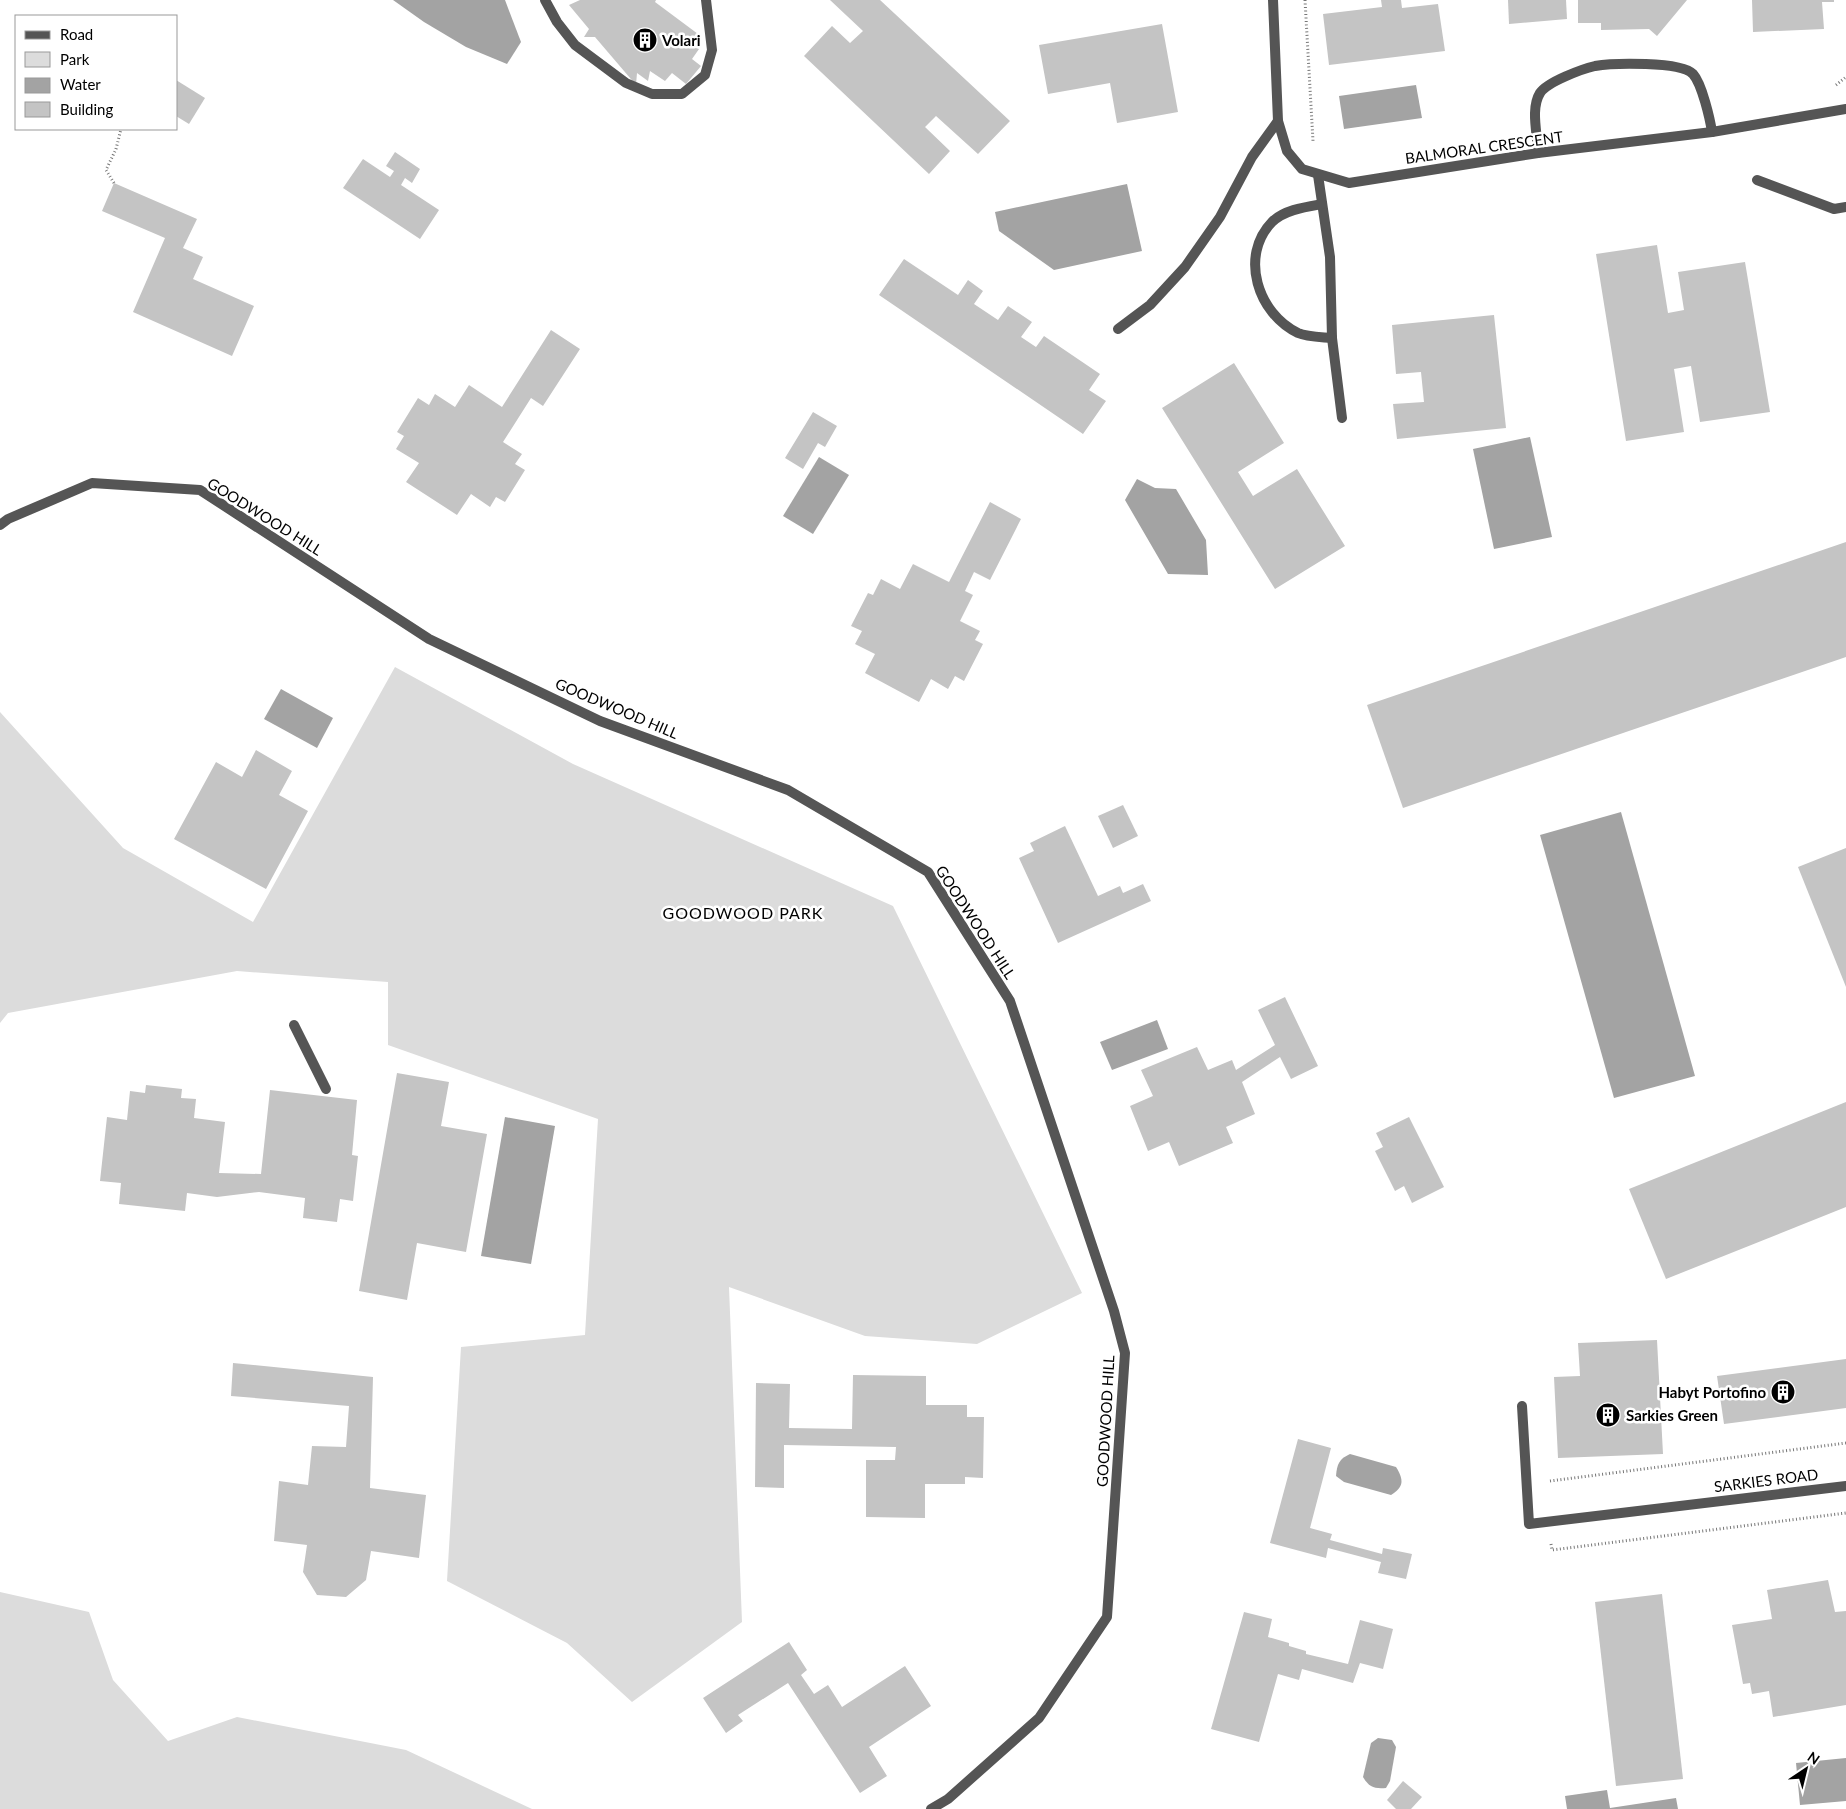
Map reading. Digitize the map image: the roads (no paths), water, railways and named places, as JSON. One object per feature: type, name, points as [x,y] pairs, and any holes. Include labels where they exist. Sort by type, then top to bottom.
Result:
[{"type":"street","points":[[545,0],[557,22],[575,45],[626,83],[652,94],[682,94],[705,75],[712,50],[708,31],[706,0]]},
{"type":"street","name":"BALMORAL CRESCENT","points":[[1273,0],[1278,121],[1287,151],[1302,169],[1349,183],[1538,153],[1712,132],[1845,111]]},
{"type":"street","points":[[1538,153],[1535,103],[1541,91],[1561,78],[1595,66],[1625,64],[1680,67],[1693,74],[1706,103],[1712,132]]},
{"type":"street","points":[[1118,329],[1150,305],[1185,267],[1220,217],[1252,157],[1278,121]]},
{"type":"street","points":[[1318,175],[1330,258],[1332,338],[1342,418]]},
{"type":"street","points":[[1757,180],[1834,209],[1846,207]]},
{"type":"street","points":[[1322,204],[1295,209],[1272,221],[1257,244],[1254,268],[1261,295],[1279,320],[1299,334],[1332,338]]},
{"type":"street","name":"GOODWOOD HILL","points":[[0,525],[8,519],[92,483],[200,490],[429,639],[600,721],[788,790],[928,872],[1010,1001],[1114,1311],[1125,1353],[1107,1617],[1039,1718],[948,1799],[931,1809]]},
{"type":"street","points":[[294,1025],[326,1089]]},
{"type":"street","name":"SARKIES ROAD","points":[[1522,1406],[1529,1524],[1846,1486]]},
{"type":"water","points":[[393,0],[505,0],[521,42],[507,64],[466,47],[424,22]]},
{"type":"water","points":[[1416,85],[1422,118],[1344,129],[1339,96]]},
{"type":"water","points":[[1127,184],[1142,251],[1054,270],[999,231],[995,212]]},
{"type":"water","points":[[1530,437],[1552,537],[1494,549],[1473,449]]},
{"type":"water","points":[[819,457],[849,475],[813,534],[783,516]]},
{"type":"water","points":[[1137,479],[1155,488],[1176,489],[1206,540],[1208,575],[1168,574],[1125,500]]},
{"type":"water","points":[[281,689],[333,718],[317,748],[264,719]]},
{"type":"water","points":[[1621,812],[1695,1076],[1614,1098],[1540,835]]},
{"type":"water","points":[[1157,1020],[1168,1049],[1112,1070],[1100,1042]]},
{"type":"water","points":[[505,1117],[555,1126],[531,1264],[481,1256]]},
{"type":"water","points":[[1350,1454],[1396,1467],[1401,1479],[1398,1489],[1391,1495],[1344,1482],[1336,1476],[1337,1468],[1339,1462]]},
{"type":"water","points":[[1378,1738],[1392,1740],[1396,1747],[1390,1781],[1386,1788],[1372,1787],[1363,1777],[1371,1743]]},
{"type":"water","points":[[1846,1758],[1846,1801],[1800,1805],[1796,1763]]},
{"type":"water","points":[[1607,1790],[1610,1808],[1676,1798],[1678,1809],[1567,1809],[1565,1796]]},
{"type":"place","name":"Volari","points":[[645,40]]},
{"type":"place","name":"Habyt Portofino","points":[[1783,1392]]},
{"type":"place","name":"Sarkies Green","points":[[1608,1415]]},
{"type":"district","name":"GOODWOOD PARK","points":[[743,912]]}]
